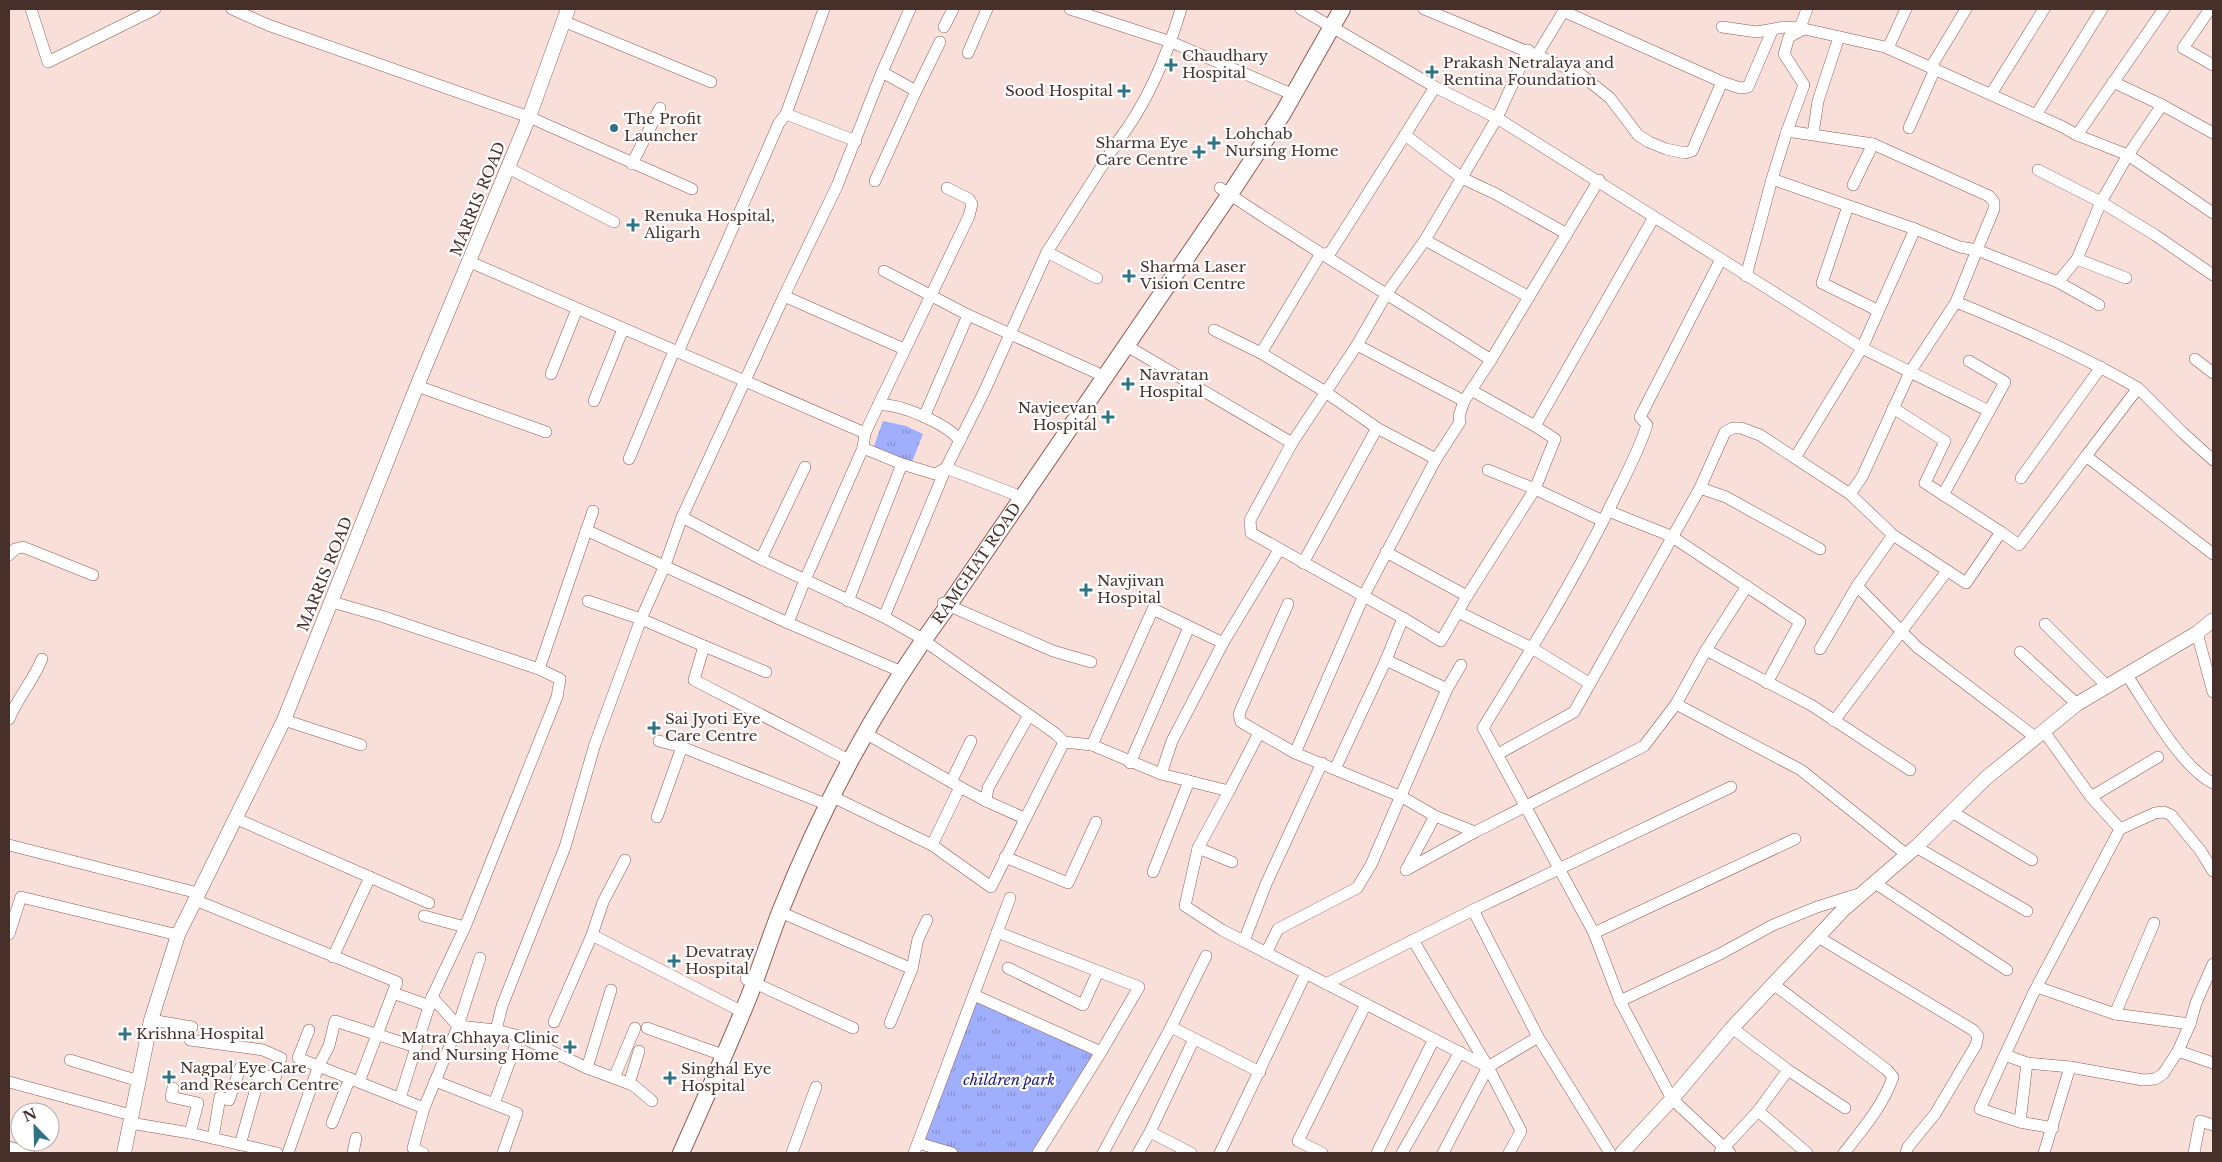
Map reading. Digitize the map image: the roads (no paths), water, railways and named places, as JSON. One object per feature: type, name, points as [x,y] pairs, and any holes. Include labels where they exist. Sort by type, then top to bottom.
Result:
[{"type":"main road","name":"RAMGHAT ROAD","points":[[673,1153],[696,1108],[844,758],[876,699],[1127,346],[1289,93],[1330,19],[1342,9]]},
{"type":"main road","name":"RAMGHAT ROAD","points":[[945,604],[1014,494],[1225,191]]},
{"type":"main road","name":"RAMGHAT ROAD","points":[[681,1153],[696,1108],[735,1008],[750,981],[774,909],[827,801],[919,638]]},
{"type":"street","points":[[31,9],[48,62],[155,9]]},
{"type":"street","points":[[232,9],[268,25],[529,117],[692,189]]},
{"type":"street","points":[[629,459],[775,132],[786,114],[824,9]]},
{"type":"street","points":[[496,1030],[502,1006],[565,847],[595,744],[641,619],[665,565],[682,517],[856,141],[882,72],[910,9]]},
{"type":"street","points":[[944,27],[953,9]]},
{"type":"street","points":[[968,53],[987,9]]},
{"type":"street","points":[[884,617],[946,468],[984,392],[1047,252],[1118,141],[1131,124],[1154,85],[1171,42],[1181,9]]},
{"type":"street","points":[[1301,9],[1330,19],[1435,87],[1497,118],[1599,180],[1746,276],[1862,348],[1989,411]]},
{"type":"street","points":[[1424,9],[1579,73],[1610,98],[1638,135],[1648,142],[1666,149],[1685,153],[1692,151],[1722,82]]},
{"type":"street","points":[[1746,276],[1772,179],[1804,84],[1784,54],[1789,36],[1802,28],[1807,9]]},
{"type":"street","points":[[1888,48],[1906,9]]},
{"type":"street","points":[[1910,128],[1933,68],[1966,9]]},
{"type":"street","points":[[1991,94],[2044,9]]},
{"type":"street","points":[[2036,115],[2102,9]]},
{"type":"street","points":[[2077,135],[2164,9]]},
{"type":"street","points":[[2210,9],[2183,48],[2213,65]]},
{"type":"street","points":[[1076,10],[1171,42],[1289,93]]},
{"type":"street","points":[[1470,390],[1555,439],[1535,489],[1467,596],[1442,641],[1364,595],[1251,533],[1250,520],[1292,443],[1324,391],[1357,344],[1387,293],[1425,240],[1533,53],[1564,10],[1722,82],[1740,88],[1748,87],[1772,31]]},
{"type":"street","points":[[566,15],[711,82]]},
{"type":"street","name":"MARRIS ROAD","points":[[124,1153],[151,1020],[178,936],[284,720],[417,386],[529,117],[566,15]]},
{"type":"street","points":[[1722,27],[1757,32],[1772,31],[1784,27],[1802,28],[1888,48],[2077,135],[2128,155],[2213,214]]},
{"type":"street","points":[[1813,134],[1818,101],[1839,37]]},
{"type":"street","points":[[875,181],[940,42]]},
{"type":"street","points":[[882,72],[916,91]]},
{"type":"street","points":[[2113,82],[2162,105],[2213,133]]},
{"type":"street","points":[[1260,353],[1320,255],[1330,253],[1435,87]]},
{"type":"street","points":[[2058,282],[2078,258],[2101,202],[2128,155],[2162,105]]},
{"type":"street","points":[[632,164],[660,108]]},
{"type":"street","points":[[786,114],[856,141]]},
{"type":"street","points":[[1787,131],[1873,144],[1989,196],[1994,202],[1994,209],[1956,302],[1910,372],[1862,477],[1850,494]]},
{"type":"street","points":[[1406,135],[1462,178],[1496,194],[1567,234]]},
{"type":"street","points":[[1853,185],[1873,144]]},
{"type":"street","points":[[508,168],[614,222]]},
{"type":"street","points":[[2038,170],[2101,202],[2213,274]]},
{"type":"street","points":[[1772,179],[1915,229],[1960,247],[1977,250],[2058,282],[2099,305]]},
{"type":"street","points":[[1295,753],[1364,595],[1436,459],[1460,422],[1459,416],[1464,401],[1491,360],[1599,180]]},
{"type":"street","points":[[788,623],[863,448],[865,433],[969,216],[972,204],[969,199],[947,188]]},
{"type":"street","points":[[1225,191],[1320,255],[1387,293],[1491,360]]},
{"type":"street","points":[[1848,206],[1822,283],[1877,310]]},
{"type":"street","points":[[1535,426],[1654,217]]},
{"type":"street","points":[[1795,458],[1862,348],[1877,310],[1915,229]]},
{"type":"street","points":[[1425,240],[1529,297]]},
{"type":"street","points":[[1047,252],[1097,278]]},
{"type":"street","points":[[2078,258],[2126,278]]},
{"type":"street","points":[[1721,259],[1640,417],[1647,425],[1641,444],[1606,516],[1532,648],[1483,728],[1594,933],[1620,1001],[1672,1099],[1725,1151],[1788,1070]]},
{"type":"street","points":[[470,262],[865,433]]},
{"type":"street","points":[[884,271],[968,314],[1097,373]]},
{"type":"street","points":[[784,296],[904,350]]},
{"type":"street","points":[[1956,302],[2026,330],[2138,388],[2183,434],[2213,460]]},
{"type":"street","points":[[551,374],[577,309]]},
{"type":"street","points":[[924,417],[968,314]]},
{"type":"street","points":[[594,401],[623,329]]},
{"type":"street","points":[[1214,330],[1260,353],[1324,391],[1377,428],[1436,459]]},
{"type":"street","points":[[1357,344],[1464,401]]},
{"type":"street","points":[[1127,346],[1292,443]]},
{"type":"street","points":[[2195,359],[2213,373]]},
{"type":"street","points":[[1943,495],[2005,382],[1969,361]]},
{"type":"street","points":[[2021,478],[2100,367]]},
{"type":"street","points":[[417,386],[546,432]]},
{"type":"street","points":[[1893,408],[1945,441],[1925,483],[2019,545],[2138,388]]},
{"type":"street","points":[[878,405],[888,404],[924,417],[955,434],[960,441]]},
{"type":"street","points":[[1303,563],[1377,428]]},
{"type":"street","points":[[1498,754],[1574,712],[1671,536],[1700,488],[1725,432],[1733,428],[1741,428],[1760,435],[1850,494],[1893,535],[1966,583],[2001,532]]},
{"type":"street","points":[[863,448],[902,464],[935,474],[946,468],[1014,494]]},
{"type":"street","points":[[2086,456],[2213,554]]},
{"type":"street","points":[[848,601],[902,464]]},
{"type":"street","points":[[761,559],[805,467]]},
{"type":"street","points":[[1488,470],[1606,516],[1671,536],[1800,622],[1766,683]]},
{"type":"street","points":[[1700,488],[1726,497],[1820,549]]},
{"type":"street","points":[[538,669],[594,511]]},
{"type":"street","points":[[682,517],[761,559],[884,617],[919,638],[1056,734],[1064,742],[1092,746],[1160,774],[1229,791]]},
{"type":"street","points":[[586,530],[788,623],[896,669]]},
{"type":"street","points":[[1820,649],[1857,586],[1893,535]]},
{"type":"street","points":[[9,555],[15,548],[23,547],[93,575]]},
{"type":"street","points":[[1160,774],[1172,741],[1223,642],[1279,550]]},
{"type":"street","points":[[1386,552],[1467,596]]},
{"type":"street","points":[[1834,721],[1900,630],[1947,571]]},
{"type":"street","points":[[1435,816],[1406,870],[1525,806],[1644,746],[1676,704],[1706,650],[1747,586]]},
{"type":"street","points":[[1857,586],[1917,647],[2039,733],[2090,797],[2120,829]]},
{"type":"street","points":[[588,601],[641,619],[766,672]]},
{"type":"street","points":[[332,602],[381,616],[538,669],[560,679],[557,697],[465,927],[431,1002],[400,1098]]},
{"type":"street","points":[[945,604],[1053,651],[1091,662]]},
{"type":"street","points":[[1288,604],[1239,715],[1241,722],[1295,753],[1402,796],[1435,816],[1476,832]]},
{"type":"street","points":[[1092,746],[1153,609],[1223,642]]},
{"type":"street","points":[[1458,612],[1532,648],[1589,683]]},
{"type":"street","points":[[1336,768],[1386,660],[1402,618]]},
{"type":"street","points":[[1622,1153],[1672,1099],[1772,983],[1843,910],[1912,851],[1986,778],[2077,704],[2106,685],[2197,633],[2213,620]]},
{"type":"street","points":[[2045,624],[2106,685]]},
{"type":"street","points":[[1130,763],[1189,626]]},
{"type":"street","points":[[2197,633],[2213,692]]},
{"type":"street","points":[[704,646],[694,680],[844,758]]},
{"type":"street","points":[[1706,650],[1811,705],[1872,743],[1910,770]]},
{"type":"street","points":[[2020,652],[2077,704]]},
{"type":"street","points":[[9,719],[22,692],[33,680],[42,659]]},
{"type":"street","points":[[1386,660],[1447,689]]},
{"type":"street","points":[[1266,953],[1278,929],[1357,888],[1372,865],[1447,689],[1461,665]]},
{"type":"street","points":[[2126,674],[2184,760],[2206,780],[2213,783]]},
{"type":"street","points":[[1676,704],[1801,770],[1912,851],[2027,911]]},
{"type":"street","points":[[986,801],[988,788],[1029,715]]},
{"type":"street","points":[[284,720],[361,745]]},
{"type":"street","points":[[865,733],[956,785],[1024,818]]},
{"type":"street","points":[[1259,733],[1198,848],[1185,906],[1244,942],[1488,1067]]},
{"type":"street","points":[[659,740],[827,801],[932,845],[991,887],[1024,818],[1064,742]]},
{"type":"street","points":[[932,845],[971,741]]},
{"type":"street","points":[[657,816],[682,747]]},
{"type":"street","points":[[2090,797],[2158,757]]},
{"type":"street","points":[[1244,942],[1266,884],[1322,763]]},
{"type":"street","points":[[1153,872],[1189,781]]},
{"type":"street","points":[[1326,984],[1473,910],[1731,787]]},
{"type":"street","points":[[1952,812],[2032,860]]},
{"type":"street","points":[[2053,1128],[2020,1122],[1980,1109],[2037,987],[2120,829],[2154,812],[2164,812],[2171,815],[2200,850],[2213,871]]},
{"type":"street","points":[[237,819],[429,903]]},
{"type":"street","points":[[1005,857],[1068,883],[1096,822]]},
{"type":"street","points":[[1594,933],[1795,839]]},
{"type":"street","points":[[9,845],[196,897],[332,957],[397,982],[377,1035],[332,1123]]},
{"type":"street","points":[[1198,848],[1232,862]]},
{"type":"street","points":[[554,1022],[592,935],[603,902],[625,860]]},
{"type":"street","points":[[332,957],[370,876]]},
{"type":"street","points":[[1875,883],[2007,970]]},
{"type":"street","points":[[1620,1001],[1720,954],[1773,925],[1817,907],[1863,893]]},
{"type":"street","points":[[9,934],[21,897],[178,936]]},
{"type":"street","points":[[952,1153],[916,1148],[1010,898]]},
{"type":"street","points":[[1473,910],[1538,1037],[1610,1153]]},
{"type":"street","points":[[780,912],[912,968]]},
{"type":"street","points":[[424,916],[465,927]]},
{"type":"street","points":[[890,1023],[912,968],[918,939],[927,920]]},
{"type":"street","points":[[2115,1014],[2154,923]]},
{"type":"street","points":[[997,932],[1139,987],[1102,1052],[1038,1153]]},
{"type":"street","points":[[592,935],[735,1008]]},
{"type":"street","points":[[1818,937],[1973,1030],[1978,1036],[1976,1045],[1935,1114],[1908,1147],[1906,1153]]},
{"type":"street","points":[[1413,940],[1488,1067],[1520,1131],[1509,1153]]},
{"type":"street","points":[[1103,1153],[1171,1027],[1206,956]]},
{"type":"street","points":[[423,1153],[413,1148],[424,1108],[458,1026],[480,958]]},
{"type":"street","points":[[2005,1055],[2027,1063],[2070,1067],[2143,1080],[2156,1079],[2163,1074],[2178,1051],[2213,964]]},
{"type":"street","points":[[1008,968],[1083,1004],[1098,972]]},
{"type":"street","points":[[1220,1153],[1306,973]]},
{"type":"street","points":[[750,981],[853,1028]]},
{"type":"street","points":[[1772,983],[1887,1070],[1893,1077],[1889,1089],[1873,1115],[1844,1153]]},
{"type":"street","points":[[2037,987],[2115,1014],[2190,1024]]},
{"type":"street","points":[[587,1068],[611,990]]},
{"type":"street","points":[[393,993],[431,1002],[458,1026],[496,1030],[519,1036],[587,1068],[629,1084],[652,1101]]},
{"type":"street","points":[[974,995],[1102,1052]]},
{"type":"street","points":[[1322,1153],[1298,1141],[1366,1004]]},
{"type":"street","points":[[151,1020],[192,1027]]},
{"type":"street","points":[[288,1153],[319,1066],[330,1046],[335,1021],[416,1047]]},
{"type":"street","points":[[1171,1027],[1260,1072]]},
{"type":"street","points":[[614,1078],[641,1028],[717,1053]]},
{"type":"street","points":[[1732,1028],[1788,1070],[1845,1108]]},
{"type":"street","points":[[309,1030],[298,1058],[424,1108]]},
{"type":"street","points":[[494,1104],[519,1036]]},
{"type":"street","points":[[1443,1153],[1488,1067],[1538,1037]]},
{"type":"street","points":[[1138,1153],[1150,1132],[1194,1039]]},
{"type":"street","points":[[1377,1153],[1434,1039]]},
{"type":"street","points":[[190,1040],[263,1050],[281,1058],[274,1078],[260,1074],[232,1147]]},
{"type":"street","points":[[629,1084],[639,1051]]},
{"type":"street","points":[[2178,1051],[2213,1063]]},
{"type":"street","points":[[1402,1153],[1460,1052]]},
{"type":"street","points":[[70,1060],[139,1081]]},
{"type":"street","points":[[2020,1122],[2027,1063]]},
{"type":"street","points":[[2044,1153],[2070,1067]]},
{"type":"street","points":[[213,1138],[220,1097],[229,1100],[240,1068]]},
{"type":"street","points":[[435,1081],[517,1113],[503,1153]]},
{"type":"street","points":[[9,1082],[130,1119],[213,1138],[232,1147],[277,1153]]},
{"type":"street","points":[[792,1153],[816,1087]]},
{"type":"street","points":[[173,1088],[170,1097],[198,1103],[190,1133]]},
{"type":"street","points":[[1758,1111],[1807,1153]]},
{"type":"street","points":[[2194,1153],[2200,1121],[2213,1125]]},
{"type":"street","points":[[1150,1132],[1190,1153]]},
{"type":"street","points":[[353,1153],[356,1138]]},
{"type":"street","points":[[9,1147],[28,1153]]},
{"type":"place","name":"Chaudhary Hospital","points":[[1171,65]]},
{"type":"place","name":"Prakash Netralaya and Rentina Foundation","points":[[1432,72]]},
{"type":"place","name":"Sood Hospital","points":[[1124,91]]},
{"type":"place","name":"The Profit Launcher","points":[[614,128]]},
{"type":"place","name":"Lohchab Nursing Home","points":[[1214,143]]},
{"type":"place","name":"Sharma Eye Care Centre","points":[[1199,152]]},
{"type":"place","name":"Renuka Hospital, Aligarh","points":[[633,225]]},
{"type":"place","name":"Sharma Laser Vision Centre","points":[[1129,276]]},
{"type":"place","name":"Navratan Hospital","points":[[1128,384]]},
{"type":"place","name":"Navjeevan Hospital","points":[[1108,417]]},
{"type":"place","name":"Navjivan Hospital","points":[[1086,590]]},
{"type":"place","name":"Sai Jyoti Eye Care Centre","points":[[654,728]]},
{"type":"place","name":"Devatray Hospital","points":[[674,961]]},
{"type":"place","name":"Krishna Hospital","points":[[125,1034]]},
{"type":"place","name":"Matra Chhaya Clinic and Nursing Home","points":[[570,1047]]},
{"type":"place","name":"Nagpal Eye Care and Research Centre","points":[[169,1077]]},
{"type":"place","name":"Singhal Eye Hospital","points":[[670,1078]]},
{"type":"park label","name":"children park","points":[[1009,1080]]}]
